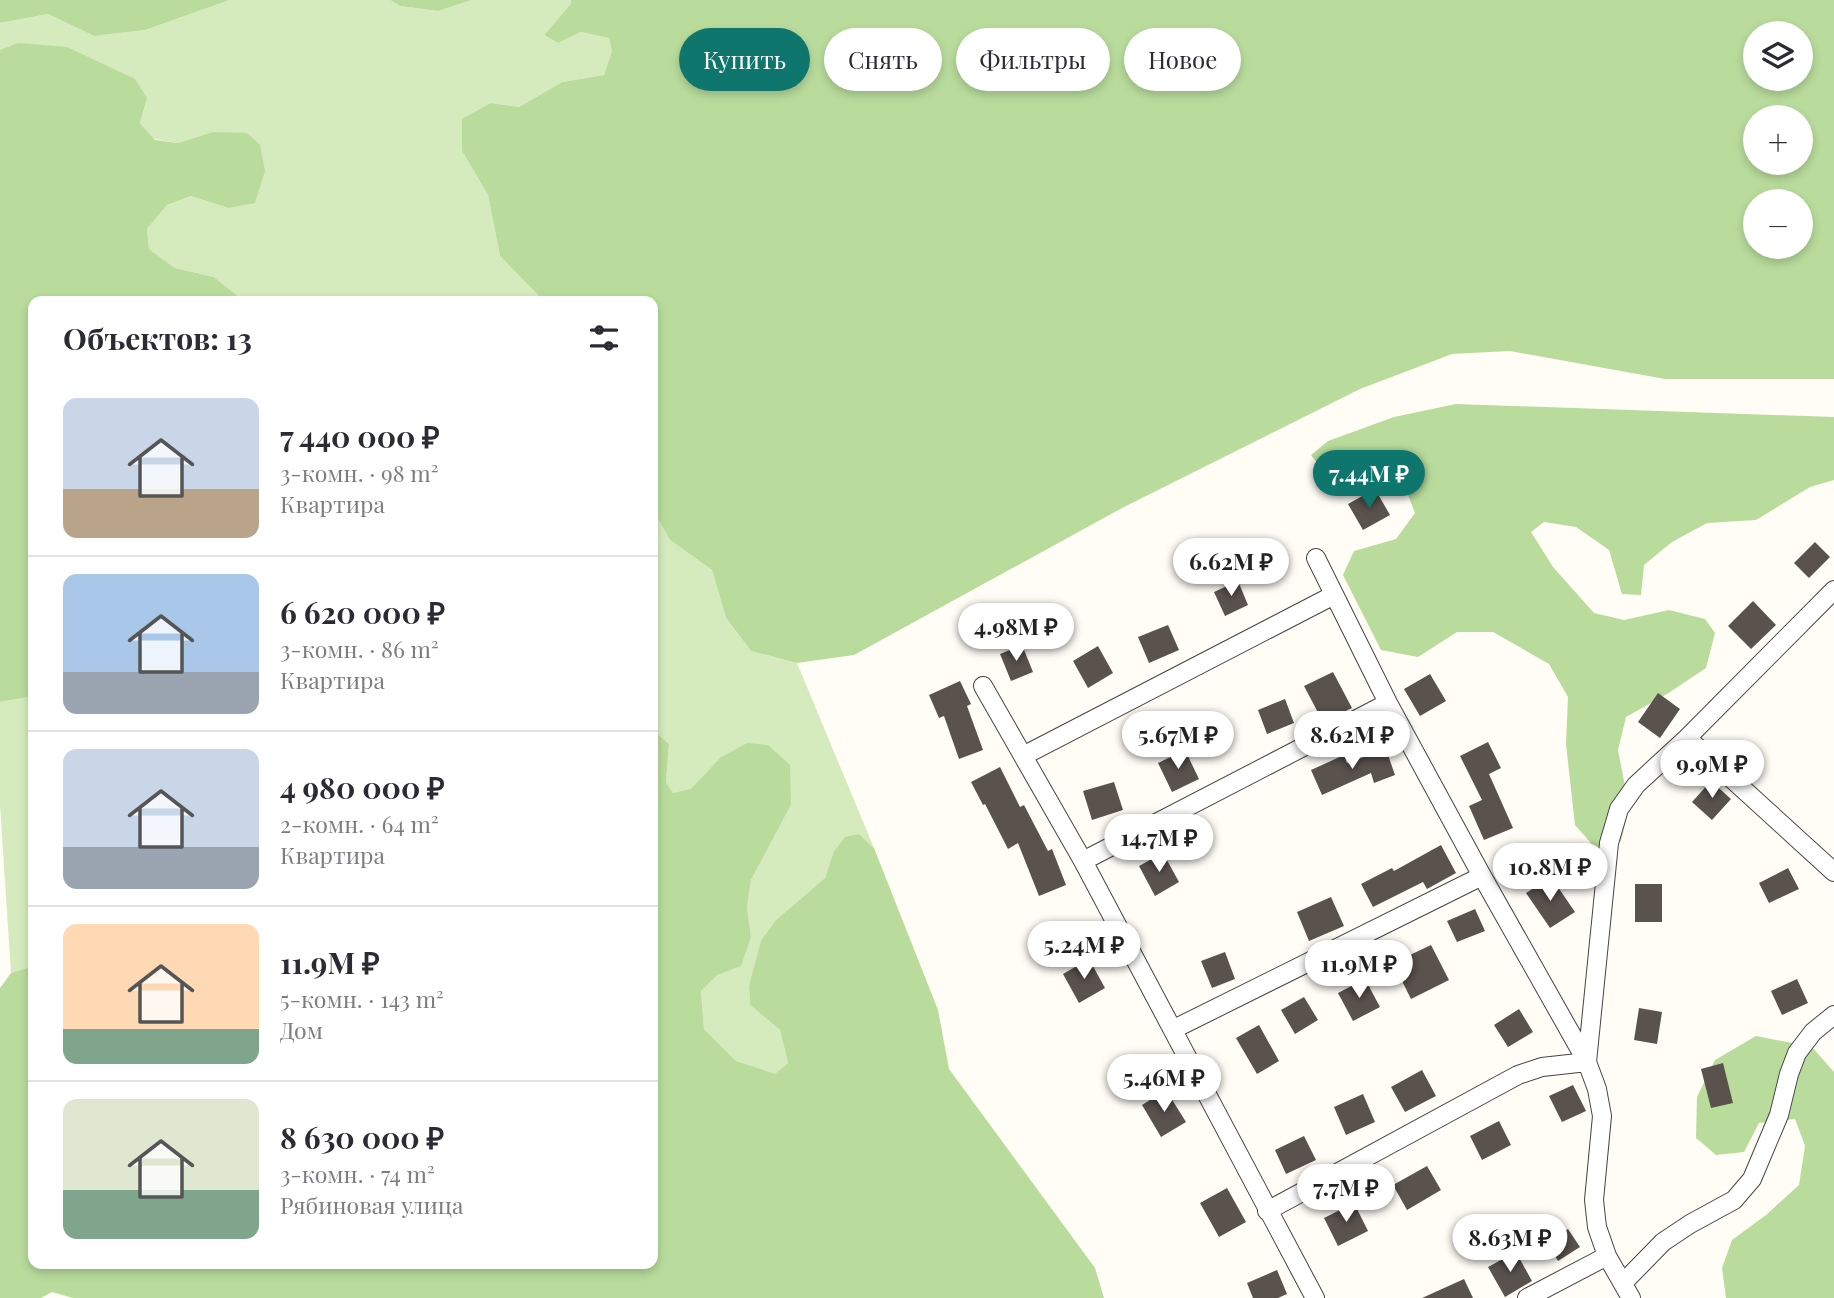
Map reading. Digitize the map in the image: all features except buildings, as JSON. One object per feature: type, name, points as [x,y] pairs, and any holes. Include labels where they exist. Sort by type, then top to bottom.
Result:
[{"type":"street","points":[[1316,558],[1388,703],[1587,1062],[1597,1089],[1602,1116],[1594,1199],[1597,1227],[1606,1256],[1627,1290],[1663,1242],[1734,1200],[1752,1179],[1779,1115],[1797,1053],[1813,1032],[1834,1015]]},
{"type":"street","points":[[1587,1062],[1609,843],[1619,809],[1636,785],[1687,738],[1834,590]]},
{"type":"street","points":[[1023,756],[1334,595]]},
{"type":"street","points":[[983,686],[1083,861],[1315,1298]]},
{"type":"street","points":[[1083,861],[1388,703]]},
{"type":"street","points":[[1687,738],[1834,872]]},
{"type":"street","points":[[1174,1029],[1482,876]]},
{"type":"street","points":[[1267,1211],[1518,1075],[1542,1067],[1587,1062]]},
{"type":"street","points":[[1527,1298],[1606,1256]]},
{"type":"green space","points":[[0,0],[230,0],[145,30],[94,36],[48,14],[0,23]]},
{"type":"green space","points":[[230,0],[390,0],[400,6],[438,11],[472,0],[571,0],[572,4],[544,35],[558,43],[581,32],[609,38],[612,51],[604,75],[562,82],[519,107],[491,103],[462,151],[488,195],[500,256],[539,296],[238,296],[214,277],[175,268],[149,249],[147,229],[167,205],[191,196],[228,208],[214,132],[178,143],[154,139],[140,123],[147,98],[0,50],[0,23],[48,14],[94,36],[145,30]]},
{"type":"green space","points":[[390,0],[472,0],[438,11],[400,6]]},
{"type":"green space","points":[[571,0],[1834,0],[1834,379],[1665,379],[1510,351],[1452,354],[1360,389],[1122,508],[854,655],[797,663],[751,651],[726,618],[712,570],[670,540],[658,519],[658,296],[539,296],[500,256],[488,195],[462,151],[462,119],[491,103],[519,107],[562,82],[604,75],[612,51],[609,38],[581,32],[558,43],[544,35],[571,4]]},
{"type":"green space","points":[[18,43],[67,47],[135,79],[147,98],[140,123],[155,140],[178,143],[213,132],[247,133],[260,145],[265,171],[255,203],[228,208],[191,196],[167,205],[147,229],[149,249],[175,268],[214,277],[238,296],[28,296],[28,697],[0,702],[0,50]]},
{"type":"green space","points":[[1456,404],[1834,417],[1834,480],[1810,487],[1756,520],[1707,523],[1672,542],[1644,565],[1641,595],[1622,594],[1609,550],[1576,527],[1544,522],[1531,532],[1553,567],[1594,613],[1624,620],[1669,610],[1705,619],[1715,633],[1706,668],[1626,717],[1618,750],[1629,807],[1621,841],[1598,851],[1575,825],[1566,744],[1568,697],[1549,664],[1493,632],[1457,632],[1418,657],[1381,650],[1343,575],[1354,551],[1396,539],[1415,513],[1403,482],[1376,460],[1332,468],[1324,467],[1311,455],[1328,441],[1394,417]]},
{"type":"green space","points":[[658,519],[670,540],[712,570],[726,618],[751,651],[797,663],[874,848],[859,834],[833,853],[825,878],[776,920],[749,986],[750,1005],[780,1030],[788,1063],[775,1075],[736,1061],[704,1029],[701,991],[751,937],[747,907],[751,880],[791,805],[720,758],[691,790],[673,793],[666,782],[669,744],[658,734]]},
{"type":"green space","points":[[28,697],[28,968],[11,973],[0,805],[0,702]]},
{"type":"green space","points":[[658,734],[669,744],[666,782],[673,793],[691,789],[720,758],[747,743],[768,745],[790,765],[791,805],[751,880],[747,907],[751,937],[741,966],[717,975],[701,991],[704,1029],[736,1061],[775,1074],[788,1063],[780,1030],[750,1005],[749,986],[761,941],[776,920],[825,878],[833,853],[845,837],[859,834],[874,848],[938,1010],[949,1069],[1095,1268],[1104,1298],[73,1298],[52,1292],[41,1298],[0,1298],[0,988],[11,973],[28,968],[28,1269],[658,1269]]},
{"type":"green space","points":[[1756,1036],[1812,1047],[1834,1072],[1834,1298],[1726,1298],[1722,1268],[1732,1240],[1766,1215],[1799,1185],[1805,1146],[1795,1119],[1759,1123],[1744,1152],[1716,1155],[1696,1138],[1697,1097],[1715,1060]]}]
